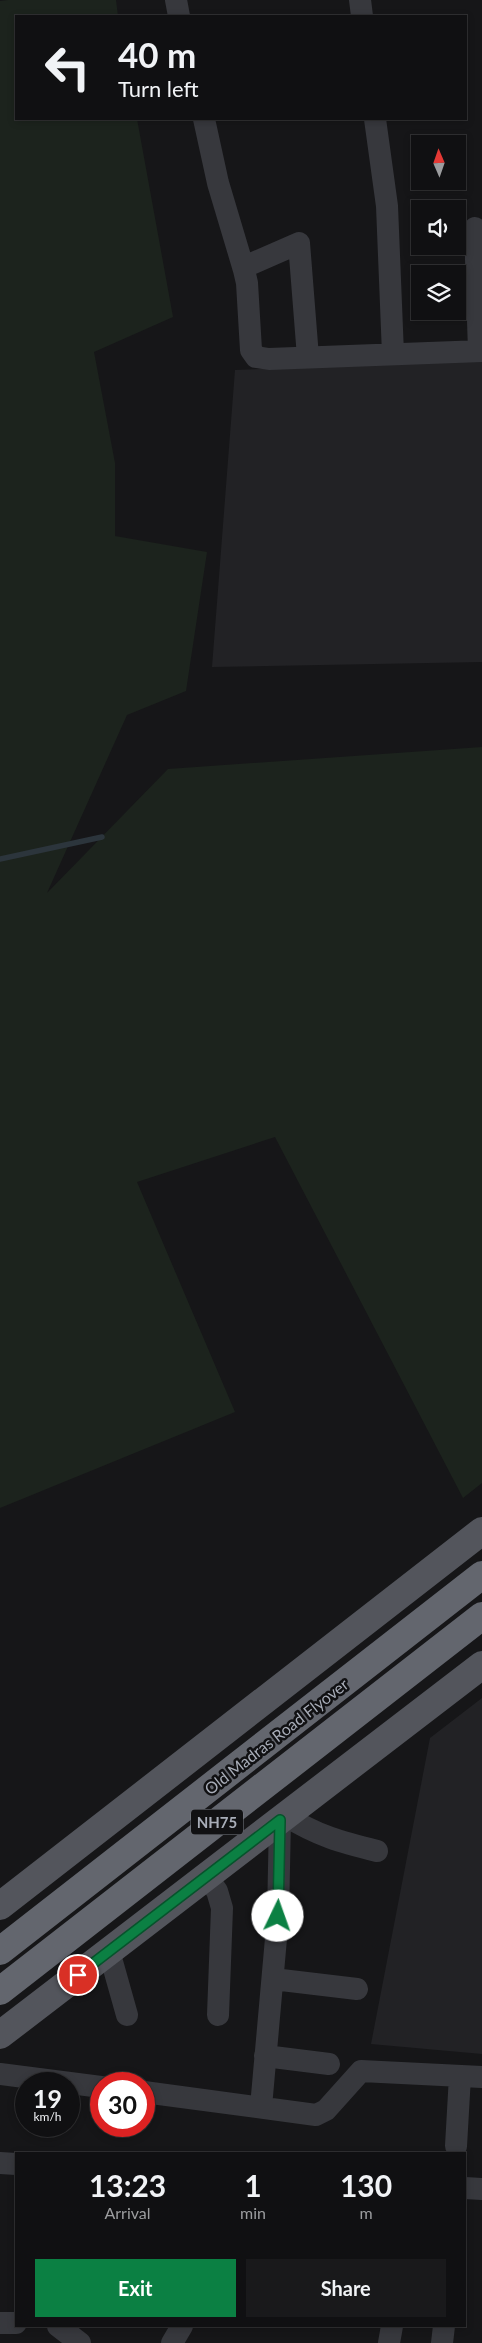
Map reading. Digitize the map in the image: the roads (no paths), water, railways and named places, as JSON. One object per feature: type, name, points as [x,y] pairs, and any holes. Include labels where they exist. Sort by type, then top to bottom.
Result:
[{"type":"highway","name":"Old Madras Road Flyover","points":[[0,1951],[482,1575]]},
{"type":"highway","name":"Old Madras Road Flyover","points":[[0,1991],[482,1616]]},
{"type":"main road","points":[[0,1906],[482,1531]]},
{"type":"main road","points":[[0,2035],[482,1665]]},
{"type":"street","points":[[176,0],[179,15]]},
{"type":"street","points":[[360,0],[362,15]]},
{"type":"street","points":[[204,120],[218,183],[244,267],[253,354],[259,359],[480,351],[475,228]]},
{"type":"street","points":[[375,120],[387,206],[393,354]]},
{"type":"street","points":[[244,267],[299,243],[308,357]]},
{"type":"street","points":[[261,2107],[273,1979],[283,1818],[328,1839],[377,1851]]},
{"type":"street","points":[[206,1876],[217,1890],[222,1908],[218,2016]]},
{"type":"street","points":[[109,1951],[127,2015]]},
{"type":"street","points":[[273,1979],[357,1989]]},
{"type":"street","points":[[265,2056],[329,2064]]},
{"type":"street","points":[[155,2093],[316,2115],[322,2113],[362,2071],[471,2077],[456,2146]]},
{"type":"street","points":[[0,2074],[90,2086]]},
{"type":"street","points":[[0,2163],[15,2164]]},
{"type":"street","points":[[466,2188],[482,2189]]},
{"type":"street","points":[[0,2323],[15,2323]]},
{"type":"street","points":[[59,2327],[80,2343]]},
{"type":"street","points":[[172,2343],[181,2327]]},
{"type":"street","points":[[389,2343],[392,2327]]},
{"type":"street","points":[[442,2343],[444,2327]]},
{"type":"waterway","points":[[0,859],[102,837]]}]
